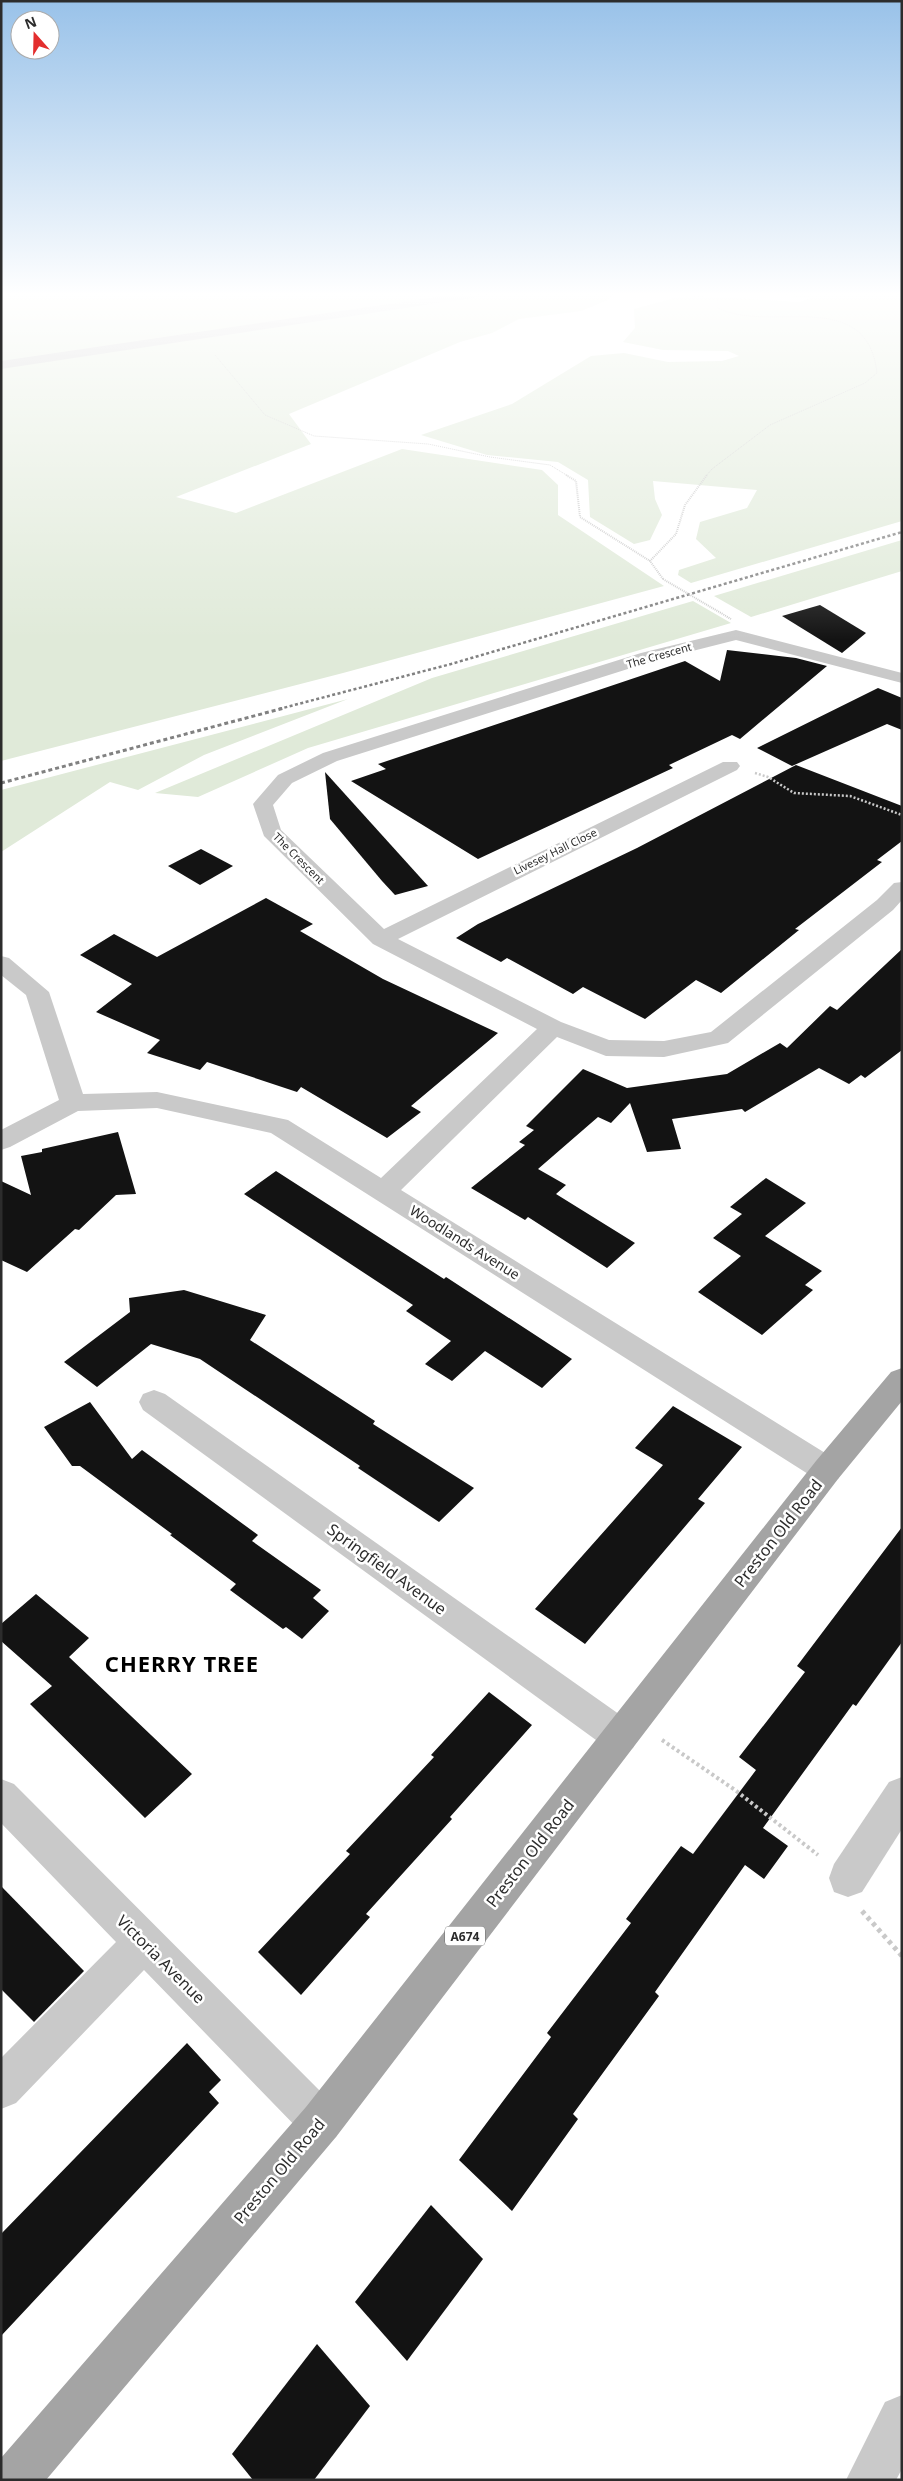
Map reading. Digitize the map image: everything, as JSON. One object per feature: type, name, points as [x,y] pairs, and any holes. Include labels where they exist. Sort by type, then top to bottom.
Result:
[{"type":"main road","name":"Preston Old Road","points":[[14,2480],[321,2122],[827,1470],[902,1380]]},
{"type":"street","name":"The Crescent","points":[[902,678],[736,635],[647,657],[330,757],[286,779],[263,804],[271,832],[381,939],[553,1026],[606,1048],[664,1049],[719,1038],[885,906],[902,888]]},
{"type":"street","name":"Livesey Hall Close","points":[[381,939],[730,766]]},
{"type":"street","points":[[1,963],[37,992],[73,1103]]},
{"type":"street","points":[[384,1191],[553,1026]]},
{"type":"street","name":"Woodlands Avenue","points":[[1,1141],[73,1103],[157,1100],[280,1126],[827,1470]]},
{"type":"street","name":"Springfield Avenue","points":[[154,1402],[620,1736]]},
{"type":"street","points":[[848,1878],[902,1795]]},
{"type":"street","name":"Victoria Avenue","points":[[1,1797],[321,2122]]},
{"type":"street","points":[[1,2088],[144,1942]]},
{"type":"street","points":[[870,2480],[902,2419]]},
{"type":"path","points":[[260,409],[265,415],[314,436],[428,444],[490,457],[550,465],[576,481],[580,517],[650,561],[662,578],[731,619]]},
{"type":"path","points":[[650,561],[676,534],[685,505],[712,469],[770,425],[807,409]]},
{"type":"path","points":[[730,766],[768,777],[794,793],[850,796],[902,815]]},
{"type":"path","points":[[685,1754],[735,1790],[848,1878],[848,1896],[902,1956]]},
{"type":"green space","points":[[1,409],[301,409],[289,414],[311,444],[176,497],[236,513],[402,449],[542,470],[558,485],[558,515],[664,586],[343,673],[1,761]]},
{"type":"green space","points":[[498,409],[902,409],[902,521],[691,583],[678,575],[679,570],[716,558],[696,539],[700,522],[747,508],[757,490],[653,481],[655,499],[662,515],[650,540],[634,544],[590,517],[588,480],[558,462],[487,455],[421,435]]},
{"type":"green space","points":[[902,540],[902,571],[751,617],[714,596]]},
{"type":"green space","points":[[693,601],[731,623],[308,748],[198,797],[155,793],[432,678]]},
{"type":"green space","points":[[348,699],[204,755],[138,790],[110,782],[1,852],[1,790]]},
{"type":"building","points":[[820,605],[866,633],[842,653],[782,616]]},
{"type":"building","points":[[727,650],[796,658],[827,666],[740,739],[732,735],[669,765],[673,768],[478,859],[351,781],[386,769],[378,764],[685,661],[720,681]]},
{"type":"building","points":[[878,688],[902,698],[902,730],[887,724],[792,766],[757,748]]},
{"type":"building","points":[[796,765],[902,806],[902,841],[877,860],[882,862],[795,929],[799,930],[721,993],[696,980],[645,1019],[583,987],[573,994],[507,958],[501,962],[456,938],[478,924],[637,848]]},
{"type":"building","points":[[325,772],[428,886],[395,895],[382,881],[330,819]]},
{"type":"building","points":[[201,849],[233,866],[200,885],[168,866]]},
{"type":"building","points":[[266,898],[313,924],[300,931],[383,979],[498,1033],[411,1106],[421,1112],[387,1138],[301,1087],[297,1092],[207,1062],[200,1070],[147,1053],[160,1040],[96,1012],[132,984],[80,955],[114,934],[157,957]]},
{"type":"building","points":[[902,949],[902,1050],[865,1078],[861,1075],[849,1084],[819,1068],[745,1112],[742,1109],[672,1119],[681,1149],[647,1152],[630,1103],[611,1123],[598,1117],[538,1169],[566,1185],[556,1194],[635,1243],[607,1268],[528,1217],[525,1220],[471,1188],[525,1145],[519,1142],[534,1130],[526,1126],[583,1069],[627,1088],[727,1074],[780,1043],[787,1048],[830,1006],[837,1010]]},
{"type":"building","points":[[118,1132],[136,1194],[116,1195],[79,1230],[75,1229],[27,1272],[1,1260],[1,1181],[31,1195],[21,1156],[42,1152],[42,1149]]},
{"type":"building","points":[[276,1171],[444,1279],[446,1277],[572,1359],[542,1388],[485,1351],[452,1381],[425,1364],[451,1341],[406,1311],[413,1305],[244,1194]]},
{"type":"building","points":[[766,1178],[806,1203],[765,1236],[822,1271],[805,1285],[813,1290],[762,1335],[698,1292],[741,1256],[713,1238],[742,1214],[730,1207]]},
{"type":"building","points":[[184,1290],[266,1315],[250,1340],[375,1421],[373,1424],[474,1488],[439,1522],[358,1468],[360,1466],[200,1359],[151,1344],[97,1387],[64,1362],[130,1312],[129,1298]]},
{"type":"building","points":[[90,1402],[132,1459],[142,1450],[258,1535],[252,1541],[321,1590],[313,1598],[329,1611],[302,1639],[286,1627],[283,1629],[230,1590],[236,1584],[170,1535],[172,1534],[80,1466],[72,1466],[44,1427]]},
{"type":"building","points":[[673,1406],[742,1447],[698,1499],[705,1503],[585,1644],[535,1609],[663,1465],[635,1448]]},
{"type":"building","points":[[902,1527],[902,1642],[856,1706],[853,1704],[763,1828],[788,1846],[764,1879],[745,1865],[655,1992],[659,1996],[573,2114],[578,2119],[512,2211],[459,2160],[551,2037],[547,2033],[631,1923],[626,1919],[681,1846],[693,1854],[756,1770],[739,1757],[805,1672],[797,1666]]},
{"type":"building","points":[[36,1594],[89,1638],[69,1657],[192,1774],[145,1818],[30,1704],[52,1686],[1,1641],[1,1624]]},
{"type":"building","points":[[489,1692],[532,1725],[450,1817],[452,1819],[366,1914],[370,1917],[301,1995],[258,1952],[350,1854],[346,1851],[434,1757],[431,1755]]},
{"type":"building","points":[[1,1886],[84,1971],[34,2022],[1,1989]]},
{"type":"building","points":[[187,2043],[221,2080],[209,2092],[219,2103],[1,2336],[1,2234]]},
{"type":"building","points":[[431,2205],[483,2259],[407,2361],[355,2302]]},
{"type":"building","points":[[317,2344],[370,2406],[314,2480],[253,2480],[232,2454]]},
{"type":"railway","points":[[279,709],[451,664],[902,532]]},
{"type":"railway","points":[[1,783],[284,708]]},
{"type":"district","name":"CHERRY TREE","points":[[182,1663]]}]
